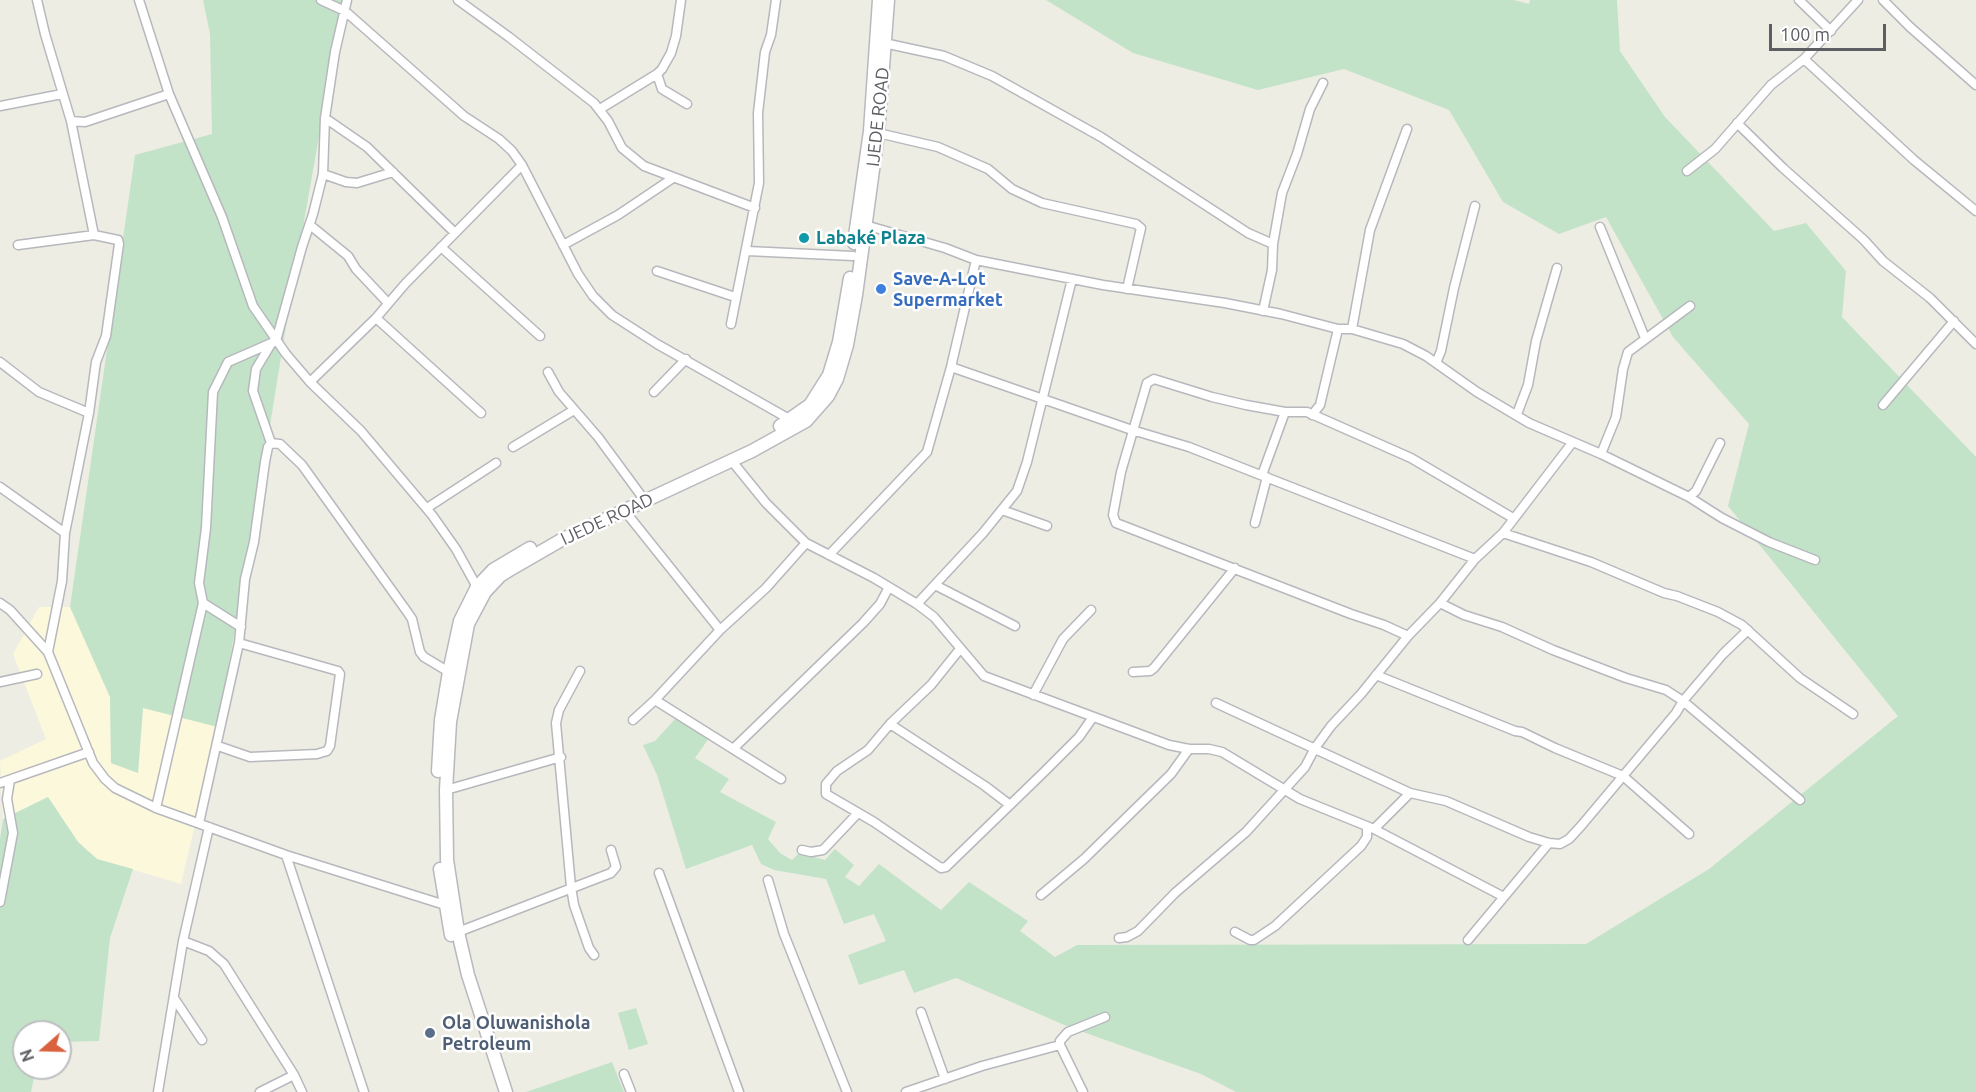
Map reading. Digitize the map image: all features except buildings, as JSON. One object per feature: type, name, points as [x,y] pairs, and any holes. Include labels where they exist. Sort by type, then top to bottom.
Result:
[{"type":"main road","name":"IJEDE ROAD","points":[[498,1092],[460,975],[445,905],[439,859],[437,788],[441,720],[460,621],[477,587],[493,570],[557,532],[747,444],[791,420],[810,405],[829,375],[841,332],[870,131],[879,0]]},
{"type":"main road","name":"IJEDE ROAD","points":[[506,1092],[468,975],[458,932],[447,860],[446,790],[450,722],[468,624],[485,592],[500,576],[511,569],[563,539],[731,460],[806,421],[828,396],[837,379],[847,345],[856,295],[878,134],[888,0]]},
{"type":"street","points":[[37,0],[71,121],[94,235]]},
{"type":"street","points":[[138,0],[169,94],[222,217],[253,306],[274,342],[310,382],[361,430],[427,508],[456,549],[477,587]]},
{"type":"street","points":[[321,0],[345,11],[464,116],[499,139],[522,165],[586,286],[612,315],[657,344],[791,420]]},
{"type":"street","points":[[271,443],[253,392],[256,369],[274,342],[323,174],[325,118],[347,0]]},
{"type":"street","points":[[458,0],[600,109],[622,148],[644,166],[755,208]]},
{"type":"street","points":[[600,109],[657,74],[671,52],[676,36],[681,0]]},
{"type":"street","points":[[731,324],[759,183],[758,112],[765,52],[771,35],[776,0]]},
{"type":"street","points":[[1799,0],[1831,32]]},
{"type":"street","points":[[1688,171],[1715,149],[1771,85],[1804,59],[1858,0]]},
{"type":"street","points":[[1883,0],[1976,85]]},
{"type":"street","points":[[884,43],[944,56],[992,76],[1101,137],[1248,233],[1274,244]]},
{"type":"street","points":[[1804,59],[1914,160],[1976,211]]},
{"type":"street","points":[[657,74],[660,87],[687,104]]},
{"type":"street","points":[[1263,310],[1272,270],[1283,189],[1298,154],[1310,109],[1323,83]]},
{"type":"street","points":[[0,106],[62,94]]},
{"type":"street","points":[[71,121],[85,122],[121,112],[169,94]]},
{"type":"street","points":[[325,118],[367,147],[455,233]]},
{"type":"street","points":[[1737,123],[1783,168],[1864,240],[1883,261],[1930,298],[1976,344]]},
{"type":"street","points":[[1352,329],[1370,230],[1407,129]]},
{"type":"street","points":[[878,134],[938,147],[988,169],[1012,189],[1042,203],[1136,224],[1141,228],[1127,289]]},
{"type":"street","points":[[310,382],[376,318],[441,247],[522,165]]},
{"type":"street","points":[[323,174],[346,182],[357,183],[393,172]]},
{"type":"street","points":[[563,245],[624,212],[673,178]]},
{"type":"street","points":[[1436,363],[1441,351],[1475,206]]},
{"type":"street","points":[[310,225],[348,256],[356,269],[388,303]]},
{"type":"street","points":[[865,225],[945,248],[976,260],[1127,289],[1263,310],[1338,329],[1352,329],[1402,344],[1436,363],[1477,392],[1529,423],[1601,454],[1689,497],[1722,518],[1769,542],[1815,560]]},
{"type":"street","points":[[1600,227],[1645,338]]},
{"type":"street","points":[[18,245],[94,235],[118,240],[119,244],[106,336],[96,362],[89,413],[65,533],[62,581],[48,652]]},
{"type":"street","points":[[441,247],[540,336]]},
{"type":"street","points":[[747,251],[853,256]]},
{"type":"street","points":[[829,555],[927,452],[951,367],[976,260]]},
{"type":"street","points":[[1517,414],[1528,385],[1536,341],[1557,268]]},
{"type":"street","points":[[657,271],[735,297]]},
{"type":"street","points":[[917,604],[1017,491],[1022,479],[1072,279]]},
{"type":"street","points":[[1601,454],[1616,417],[1628,352],[1690,306]]},
{"type":"street","points":[[376,318],[481,413]]},
{"type":"street","points":[[1883,405],[1954,321]]},
{"type":"street","points":[[1312,415],[1320,405],[1338,329]]},
{"type":"street","points":[[156,808],[202,603],[200,583],[206,528],[213,392],[228,362],[274,342]]},
{"type":"street","points":[[654,392],[686,359]]},
{"type":"street","points":[[0,362],[39,392],[89,413]]},
{"type":"street","points":[[951,367],[1132,430],[1189,447],[1475,559]]},
{"type":"street","points":[[548,372],[559,392],[598,437],[640,494]]},
{"type":"street","points":[[1408,636],[1114,520],[1121,472],[1145,386],[1149,381],[1154,379],[1212,397],[1285,412],[1306,412],[1411,458],[1513,518]]},
{"type":"street","points":[[513,447],[574,410]]},
{"type":"street","points":[[1255,522],[1264,476],[1285,412]]},
{"type":"street","points":[[200,823],[239,643],[245,579],[254,542],[265,462],[271,443]]},
{"type":"street","points":[[271,443],[280,444],[302,465],[412,619],[420,652],[424,657],[449,672]]},
{"type":"street","points":[[1119,938],[1138,931],[1175,893],[1246,832],[1305,767],[1331,726],[1408,636],[1440,603],[1475,559],[1503,532],[1572,443]]},
{"type":"street","points":[[1689,497],[1696,491],[1720,443]]},
{"type":"street","points":[[731,460],[766,503],[807,543],[917,604],[934,617],[984,676],[1169,746],[1222,752],[1316,807],[1371,828],[1504,897]]},
{"type":"street","points":[[427,508],[496,463]]},
{"type":"street","points":[[0,487],[65,533]]},
{"type":"street","points":[[624,510],[720,630]]},
{"type":"street","points":[[1002,510],[1047,526]]},
{"type":"street","points":[[1503,532],[1591,562],[1664,593],[1718,612],[1748,630],[1800,678],[1853,714]]},
{"type":"street","points":[[633,720],[655,700],[720,630],[766,588],[807,543]]},
{"type":"street","points":[[1132,672],[1149,671],[1154,668],[1235,568]]},
{"type":"street","points":[[935,585],[1015,626]]},
{"type":"street","points":[[734,748],[863,623],[880,604],[889,587]]},
{"type":"street","points":[[0,603],[10,610],[48,652],[93,763],[105,779],[116,788],[156,808],[286,855],[445,905]]},
{"type":"street","points":[[202,603],[241,627]]},
{"type":"street","points":[[1440,603],[1464,615],[1502,627],[1553,650],[1626,678],[1666,690],[1683,701],[1800,800]]},
{"type":"street","points":[[1033,695],[1063,639],[1091,610]]},
{"type":"street","points":[[1216,703],[1410,793],[1446,801],[1529,837],[1560,844],[1569,839],[1723,654],[1748,630]]},
{"type":"street","points":[[218,746],[250,756],[316,754],[327,751],[330,746],[340,674],[338,671],[239,643]]},
{"type":"street","points":[[960,649],[931,685],[890,724],[868,750],[837,771],[826,784],[826,794],[941,868],[946,867],[1073,744],[1093,717]]},
{"type":"street","points":[[580,671],[559,710],[556,723],[561,757],[571,887],[574,904],[589,948],[594,955]]},
{"type":"street","points":[[0,682],[38,674]]},
{"type":"street","points":[[1376,675],[1522,732],[1623,776],[1689,834]]},
{"type":"street","points":[[655,700],[781,779]]},
{"type":"street","points":[[890,724],[1010,805]]},
{"type":"street","points":[[1041,895],[1084,859],[1171,774],[1189,749]]},
{"type":"street","points":[[0,783],[89,753]]},
{"type":"street","points":[[446,790],[561,757]]},
{"type":"street","points":[[0,902],[13,833],[8,799],[10,780]]},
{"type":"street","points":[[1235,932],[1254,940],[1275,926],[1361,846],[1371,828],[1410,793]]},
{"type":"street","points":[[802,850],[811,852],[823,850],[858,813]]},
{"type":"street","points":[[158,1092],[183,941],[209,826]]},
{"type":"street","points":[[1468,940],[1549,843]]},
{"type":"street","points":[[458,932],[614,871],[616,867],[611,850]]},
{"type":"street","points":[[286,855],[364,1092]]},
{"type":"street","points":[[659,873],[739,1092]]},
{"type":"street","points":[[768,880],[784,934],[847,1092]]},
{"type":"street","points":[[183,941],[209,951],[224,964],[294,1075],[302,1092]]},
{"type":"street","points":[[174,998],[202,1040]]},
{"type":"street","points":[[921,1011],[945,1079]]},
{"type":"street","points":[[1083,1092],[1060,1041],[1068,1032],[1105,1017]]},
{"type":"street","points":[[906,1092],[982,1066],[1060,1045]]},
{"type":"street","points":[[624,1074],[631,1092]]},
{"type":"street","points":[[260,1092],[294,1075]]},
{"type":"shaded area","points":[[39,607],[70,607],[110,697],[111,763],[138,773],[143,708],[218,727],[181,884],[97,859],[78,842],[48,797],[3,819],[0,761],[46,739],[13,654]]},
{"type":"green space","points":[[203,0],[343,0],[218,727],[143,708],[138,773],[111,763],[110,697],[70,607],[135,155],[212,134],[210,34]]},
{"type":"green space","points":[[1046,0],[1514,0],[1529,4],[1530,0],[1617,0],[1620,51],[1665,117],[1774,231],[1806,223],[1846,271],[1842,317],[1976,457],[1976,1092],[1236,1092],[1201,1074],[1069,1027],[956,978],[914,993],[904,970],[859,985],[848,955],[886,941],[874,914],[844,924],[826,879],[774,870],[761,864],[752,845],[686,869],[657,775],[643,745],[655,741],[675,719],[709,738],[695,758],[729,779],[720,792],[776,822],[768,839],[780,853],[792,860],[799,853],[825,860],[835,849],[854,865],[845,877],[859,886],[879,864],[941,910],[969,882],[1028,921],[1020,931],[1055,957],[1077,945],[1586,944],[1709,869],[1898,716],[1728,506],[1749,424],[1673,337],[1606,217],[1559,234],[1503,202],[1449,110],[1344,69],[1258,90],[1133,53]]},
{"type":"green space","points":[[48,797],[78,842],[97,859],[133,869],[110,938],[99,1041],[72,1042],[72,1020],[12,1020],[12,1080],[34,1080],[31,1092],[0,1092],[0,839],[3,819]]},
{"type":"green space","points":[[636,1008],[648,1044],[629,1050],[618,1013]]},
{"type":"green space","points":[[612,1062],[624,1092],[526,1092],[535,1089]]},
{"type":"place","name":"Labaké Plaza","points":[[804,238]]},
{"type":"place","name":"Save-A-Lot Supermarket","points":[[881,289]]},
{"type":"place","name":"Ola Oluwanishola Petroleum","points":[[430,1033]]}]
